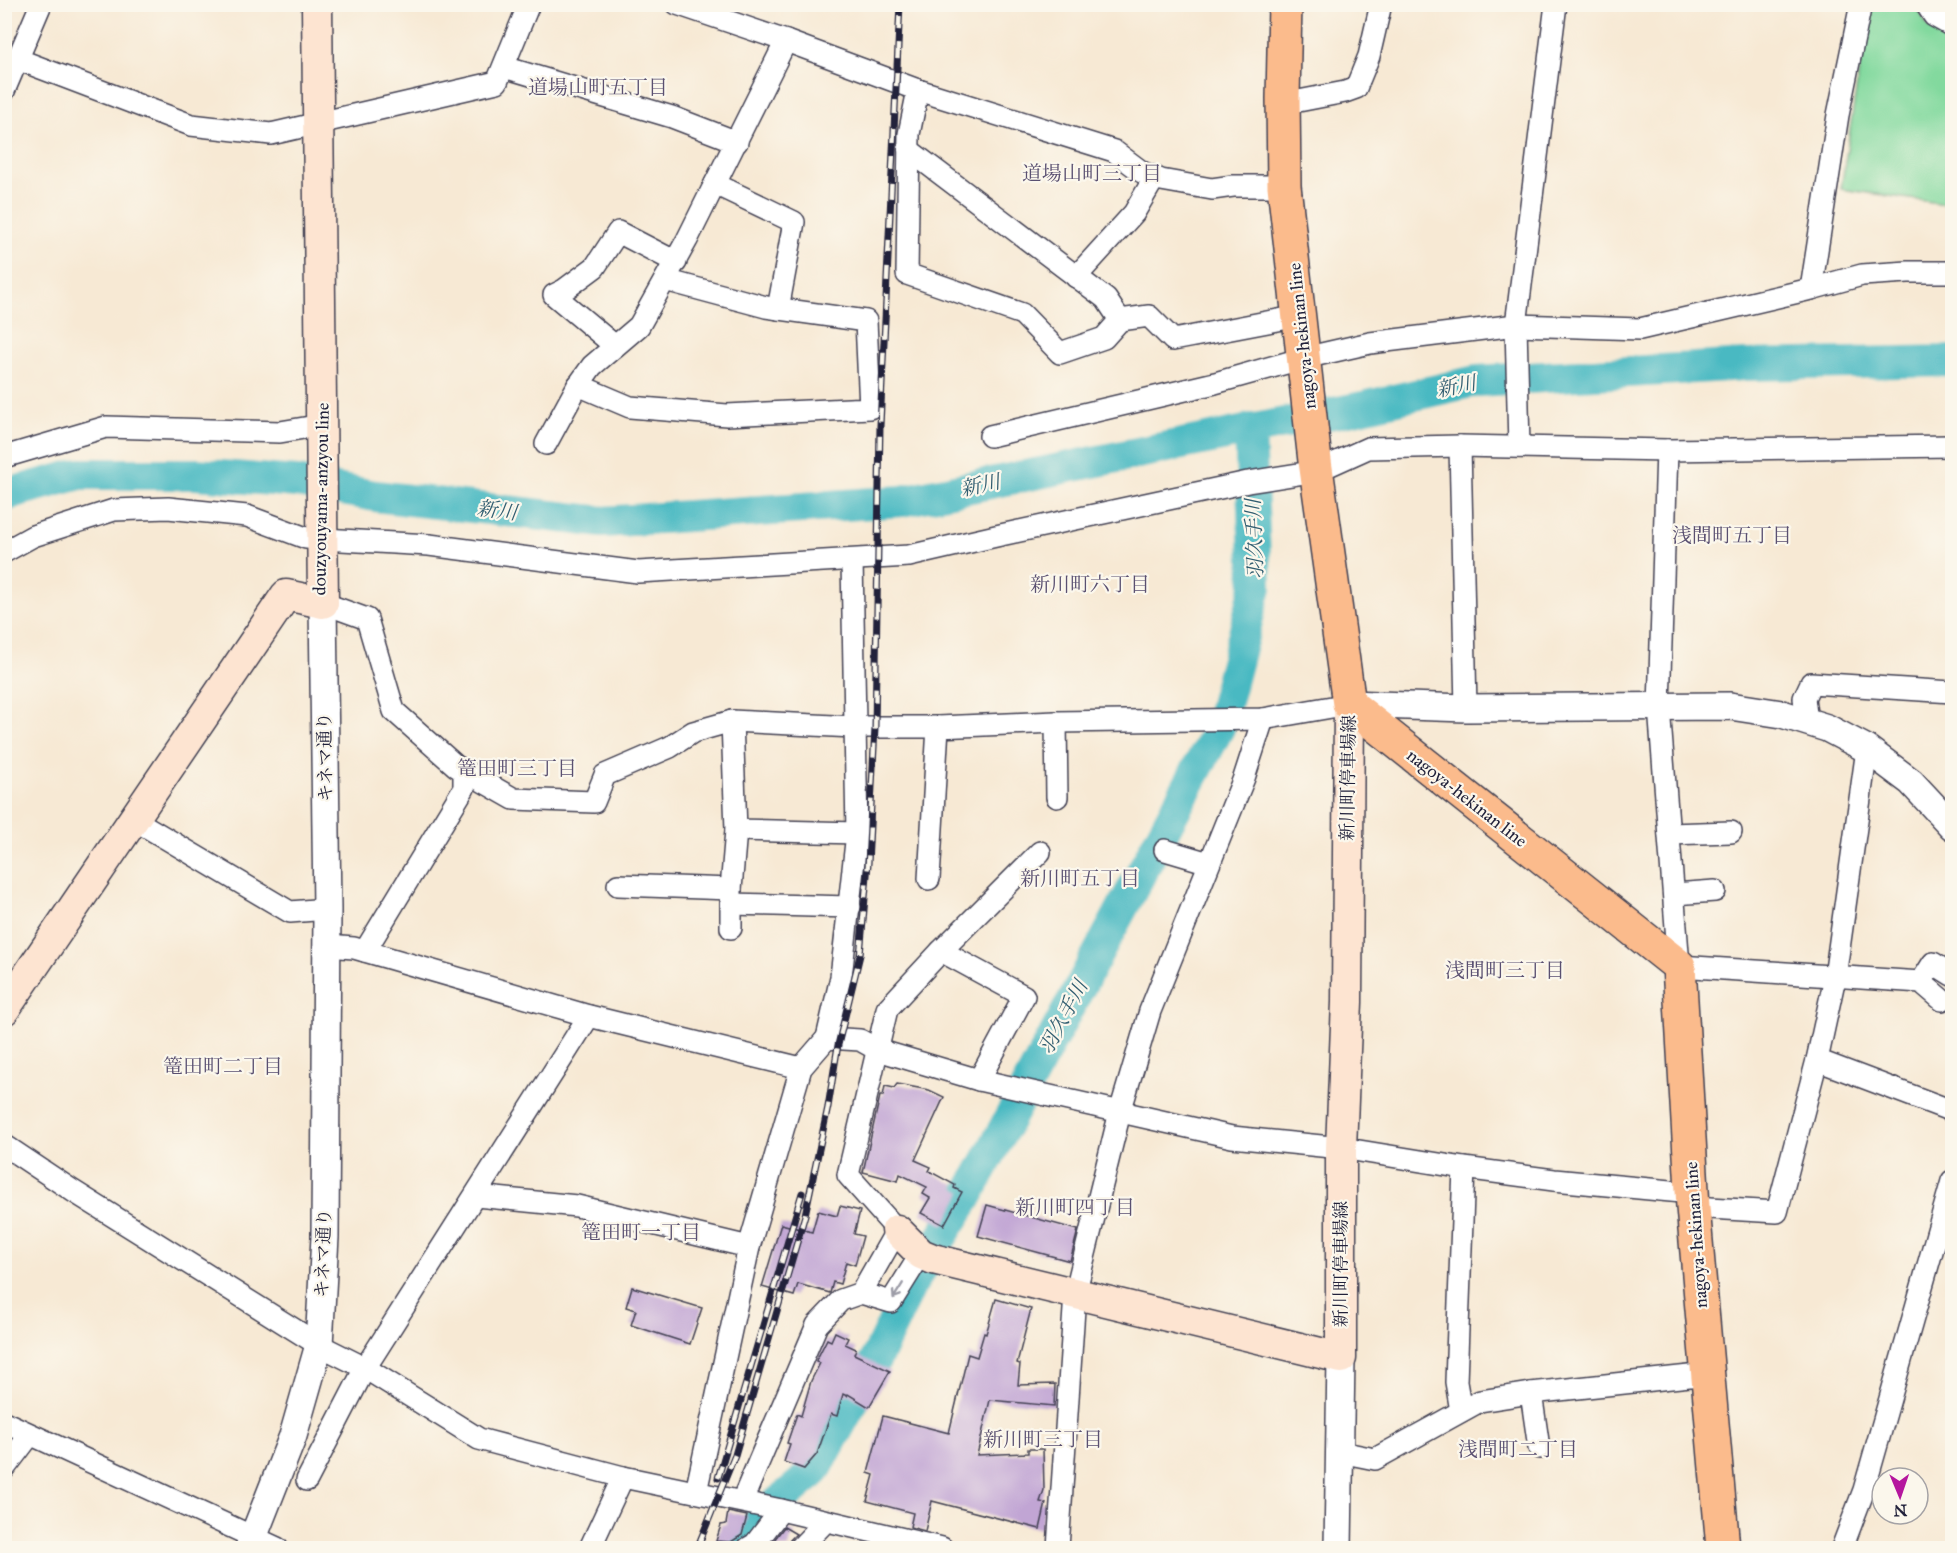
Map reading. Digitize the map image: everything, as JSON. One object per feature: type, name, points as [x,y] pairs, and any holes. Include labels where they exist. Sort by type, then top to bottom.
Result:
[{"type":"main road","name":"douzyouyama-anzyou line","points":[[4,1010],[286,595],[323,603],[317,4]]},
{"type":"main road","name":"nagoya-hekinan line","points":[[1285,4],[1284,186],[1316,466],[1349,704],[1679,966],[1693,1200],[1723,1548]]},
{"type":"main road","name":"新川町停車場線","points":[[1341,1358],[1341,1148],[1347,1002],[1349,704]]},
{"type":"main road","points":[[897,1230],[921,1254],[933,1259],[1341,1358]]},
{"type":"street","points":[[4,91],[41,4]]},
{"type":"street","points":[[18,59],[192,125],[271,134],[497,82],[528,4]]},
{"type":"street","points":[[677,4],[918,90],[1114,151],[1142,172],[1155,177],[1212,189],[1233,186],[1284,186]]},
{"type":"street","points":[[1283,104],[1356,88],[1369,56],[1381,4]]},
{"type":"street","points":[[1519,446],[1516,326],[1556,4]]},
{"type":"street","points":[[1811,289],[1838,115],[1861,4]]},
{"type":"street","points":[[1926,4],[1934,16],[1953,26]]},
{"type":"street","points":[[546,444],[578,385],[592,366],[639,326],[737,142],[786,41]]},
{"type":"street","points":[[504,67],[672,117],[737,142]]},
{"type":"street","points":[[918,90],[909,134],[907,274],[1022,314],[1060,353],[1104,338],[1120,320],[1149,316],[1173,340],[1299,316]]},
{"type":"street","points":[[909,150],[1106,299],[1120,320]]},
{"type":"street","points":[[1076,277],[1134,213],[1155,177]]},
{"type":"street","points":[[715,184],[794,222],[778,309]]},
{"type":"street","points":[[578,385],[630,407],[727,415],[870,408],[866,321],[778,309],[670,271],[618,232],[595,267],[554,296],[615,346]]},
{"type":"street","points":[[990,436],[1305,363],[1370,343],[1516,326],[1640,329],[1862,275],[1953,272]]},
{"type":"street","points":[[4,457],[106,427],[323,432]]},
{"type":"street","points":[[1460,446],[1466,708]]},
{"type":"street","points":[[4,552],[33,536],[114,510],[168,508],[247,516],[306,538],[323,533],[638,572],[909,556],[1316,466],[1368,448],[1519,446],[1667,450],[1953,446]]},
{"type":"street","points":[[1667,450],[1659,707],[1679,966],[1921,982],[1942,1000]]},
{"type":"street","points":[[696,1492],[749,1247],[801,1068],[827,1038],[841,977],[857,833],[852,560]]},
{"type":"street","points":[[323,603],[367,619],[394,711],[456,766],[514,799],[594,802],[605,775],[670,747],[693,732],[732,721],[854,727],[938,727],[1056,722],[1263,719],[1349,704],[1466,708],[1730,706],[1782,714],[1827,728],[1867,749],[1911,782],[1953,826]]},
{"type":"street","name":"キネマ通り","points":[[260,1545],[319,1345],[326,1237],[327,909],[323,603]]},
{"type":"street","points":[[1807,722],[1804,698],[1811,683],[1953,692]]},
{"type":"street","points":[[1058,1548],[1075,1294],[1120,1112],[1150,1011],[1244,778],[1263,719]]},
{"type":"street","points":[[731,928],[736,830],[732,721]]},
{"type":"street","points":[[1056,722],[1057,797]]},
{"type":"street","points":[[929,879],[938,727]]},
{"type":"street","points":[[827,1038],[860,1040],[878,1050],[979,1080],[1232,1137],[1341,1148],[1464,1168],[1778,1212],[1817,1060],[1835,977],[1867,749]]},
{"type":"street","points":[[365,951],[464,788],[464,771]]},
{"type":"street","points":[[135,820],[290,912],[327,909]]},
{"type":"street","points":[[736,830],[857,833]]},
{"type":"street","points":[[1669,834],[1731,832]]},
{"type":"street","points":[[1165,850],[1209,863]]},
{"type":"street","points":[[861,1293],[897,1230],[849,1176],[887,1009],[941,951],[1040,852]]},
{"type":"street","points":[[618,885],[850,907]]},
{"type":"street","points":[[1674,894],[1715,891]]},
{"type":"street","points":[[327,946],[365,951],[589,1016],[801,1068]]},
{"type":"street","points":[[941,951],[1024,996],[979,1080]]},
{"type":"street","points":[[1921,982],[1934,963],[1953,975]]},
{"type":"street","points":[[307,1480],[364,1368],[589,1016]]},
{"type":"street","points":[[1817,1060],[1953,1111]]},
{"type":"street","points":[[4,1145],[73,1191],[319,1345],[364,1368],[479,1439],[623,1477],[742,1501],[942,1548]]},
{"type":"street","points":[[1461,1411],[1456,1382],[1464,1168]]},
{"type":"street","points":[[1842,1548],[1864,1490],[1953,1181]]},
{"type":"street","points":[[476,1196],[577,1206],[749,1247]]},
{"type":"street","points":[[742,1501],[817,1325],[841,1300],[861,1293],[891,1302],[921,1254]]},
{"type":"street","points":[[1338,1548],[1341,1358]]},
{"type":"street","points":[[1340,1452],[1375,1459],[1480,1401],[1531,1393],[1708,1374]]},
{"type":"street","points":[[1531,1393],[1539,1448]]},
{"type":"street","points":[[4,1422],[260,1545]]},
{"type":"street","points":[[4,1469],[30,1435]]},
{"type":"street","points":[[590,1548],[623,1477]]},
{"type":"street","points":[[748,1548],[755,1544],[781,1510]]},
{"type":"street","points":[[800,1548],[826,1521]]},
{"type":"green space","points":[[1869,5],[1916,5],[1928,27],[1952,41],[1952,205],[1841,189]]},
{"type":"building","points":[[897,1084],[929,1090],[944,1097],[915,1160],[931,1167],[929,1171],[955,1185],[954,1188],[962,1192],[944,1225],[921,1213],[930,1198],[923,1194],[927,1187],[900,1174],[898,1181],[863,1172],[880,1096],[883,1096],[885,1086],[894,1088]]},
{"type":"building","points":[[987,1205],[1078,1230],[1070,1261],[978,1236]]},
{"type":"building","points":[[840,1206],[860,1211],[854,1234],[863,1236],[855,1265],[846,1262],[840,1284],[833,1282],[830,1293],[798,1284],[794,1296],[762,1287],[781,1224],[812,1232],[818,1211],[837,1216]]},
{"type":"building","points":[[632,1287],[702,1308],[690,1344],[631,1325],[636,1310],[626,1307]]},
{"type":"building","points":[[996,1299],[1031,1309],[1017,1363],[1020,1364],[1018,1385],[1055,1384],[1054,1406],[990,1400],[977,1455],[1028,1453],[1028,1449],[1043,1449],[1044,1490],[1040,1502],[1046,1503],[1040,1529],[932,1501],[925,1531],[910,1527],[913,1513],[867,1501],[874,1475],[868,1473],[883,1416],[949,1433],[968,1354],[977,1357]]},
{"type":"building","points":[[835,1332],[848,1338],[845,1344],[856,1349],[854,1354],[890,1371],[869,1407],[848,1394],[847,1396],[843,1394],[837,1416],[831,1414],[817,1454],[804,1469],[784,1462],[790,1444],[787,1443],[797,1414],[801,1416],[811,1381],[820,1363],[816,1361],[827,1339],[831,1341]]},
{"type":"building","points":[[728,1512],[747,1516],[742,1535],[731,1542],[716,1541],[721,1525],[726,1524]]},
{"type":"building","points":[[784,1527],[796,1534],[790,1540],[788,1548],[768,1548]]},
{"type":"waterway","name":"新川","points":[[4,497],[14,492],[80,474],[196,474],[297,482],[375,496],[603,522],[902,501],[1363,407],[1476,381],[1745,365],[1952,361]]},
{"type":"waterway","name":"羽久手川","points":[[732,1548],[751,1536],[764,1514],[815,1471],[874,1363],[911,1285],[966,1199],[1219,728],[1256,587],[1250,429]]},
{"type":"railway","points":[[698,1546],[735,1455],[805,1215],[828,1107],[838,1045],[860,955],[868,864],[875,728],[880,426],[900,4]]},
{"type":"railway","points":[[718,1478],[802,1193]]},
{"type":"district","name":"道場山町五丁目","points":[[598,87]]},
{"type":"district","name":"道場山町三丁目","points":[[1092,173]]},
{"type":"district","name":"浅間町五丁目","points":[[1732,535]]},
{"type":"district","name":"新川町六丁目","points":[[1090,584]]},
{"type":"district","name":"篭田町三丁目","points":[[517,768]]},
{"type":"district","name":"新川町五丁目","points":[[1080,878]]},
{"type":"district","name":"浅間町三丁目","points":[[1505,970]]},
{"type":"district","name":"篭田町二丁目","points":[[223,1066]]},
{"type":"district","name":"新川町四丁目","points":[[1075,1207]]},
{"type":"district","name":"篭田町一丁目","points":[[641,1232]]},
{"type":"district","name":"新川町三丁目","points":[[1043,1439]]},
{"type":"district","name":"浅間町二丁目","points":[[1518,1449]]}]
